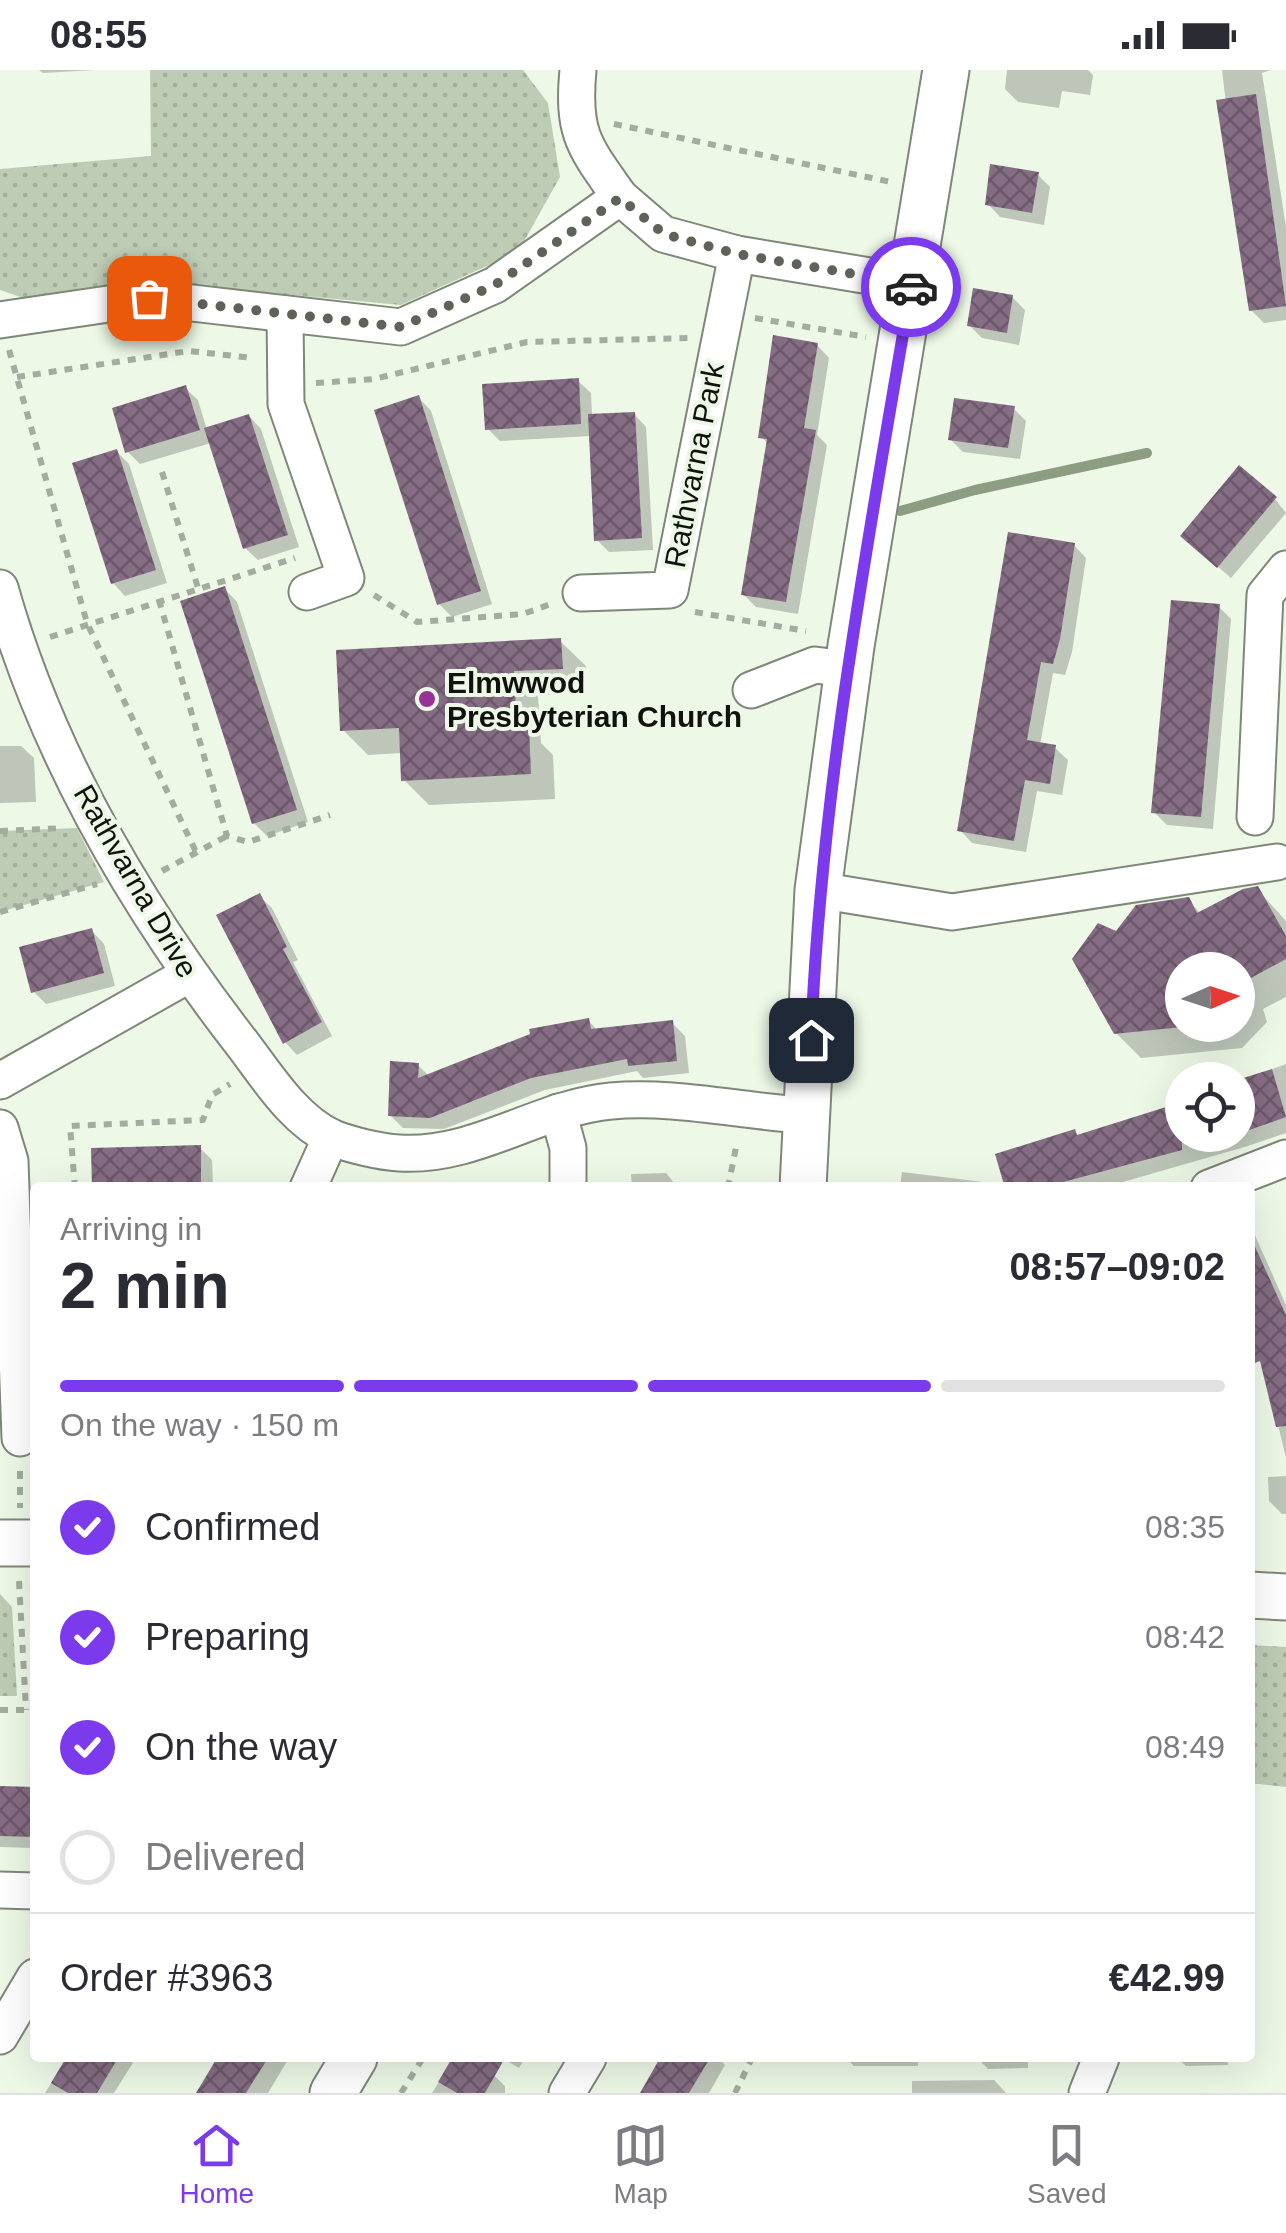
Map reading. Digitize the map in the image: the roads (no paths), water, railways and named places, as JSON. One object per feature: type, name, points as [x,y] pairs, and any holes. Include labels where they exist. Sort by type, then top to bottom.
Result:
[{"type":"main road","points":[[803,1182],[818,890],[850,654],[946,70]]},
{"type":"main road","points":[[1255,1595],[1286,1597]]},
{"type":"main road","points":[[333,2093],[352,2062]]},
{"type":"street","points":[[578,70],[574,116],[587,150],[620,198],[664,234],[737,254],[912,284]]},
{"type":"street","points":[[0,320],[149,298],[401,327],[495,285],[620,198]]},
{"type":"street","name":"Rathvarna Park","points":[[580,593],[670,590],[737,254]]},
{"type":"street","points":[[285,314],[286,404],[340,562],[308,592]]},
{"type":"street","points":[[1255,817],[1265,595],[1286,570]]},
{"type":"street","name":"Rathvarna Drive","points":[[0,588],[9,652],[98,827],[188,975],[291,1106],[332,1137],[396,1153],[434,1153],[480,1142],[558,1112],[610,1101],[807,1115]]},
{"type":"street","points":[[751,690],[850,654]]},
{"type":"street","points":[[818,890],[952,912],[1277,862]]},
{"type":"street","points":[[0,1081],[188,975]]},
{"type":"street","points":[[558,1112],[568,1148],[568,1182]]},
{"type":"street","points":[[0,1128],[10,1161],[20,1438]]},
{"type":"street","points":[[311,1182],[332,1137]]},
{"type":"street","points":[[1224,1182],[1286,1158]]},
{"type":"street","points":[[0,1890],[30,1891]]},
{"type":"street","points":[[0,2036],[30,1985]]},
{"type":"street","points":[[568,2093],[586,2062]]},
{"type":"street","points":[[1086,2093],[1099,2062]]},
{"type":"waterway","points":[[900,511],[975,490],[1147,453]]},
{"type":"place","name":"Elmwwod Presbyterian Church","points":[[427,699]]}]
